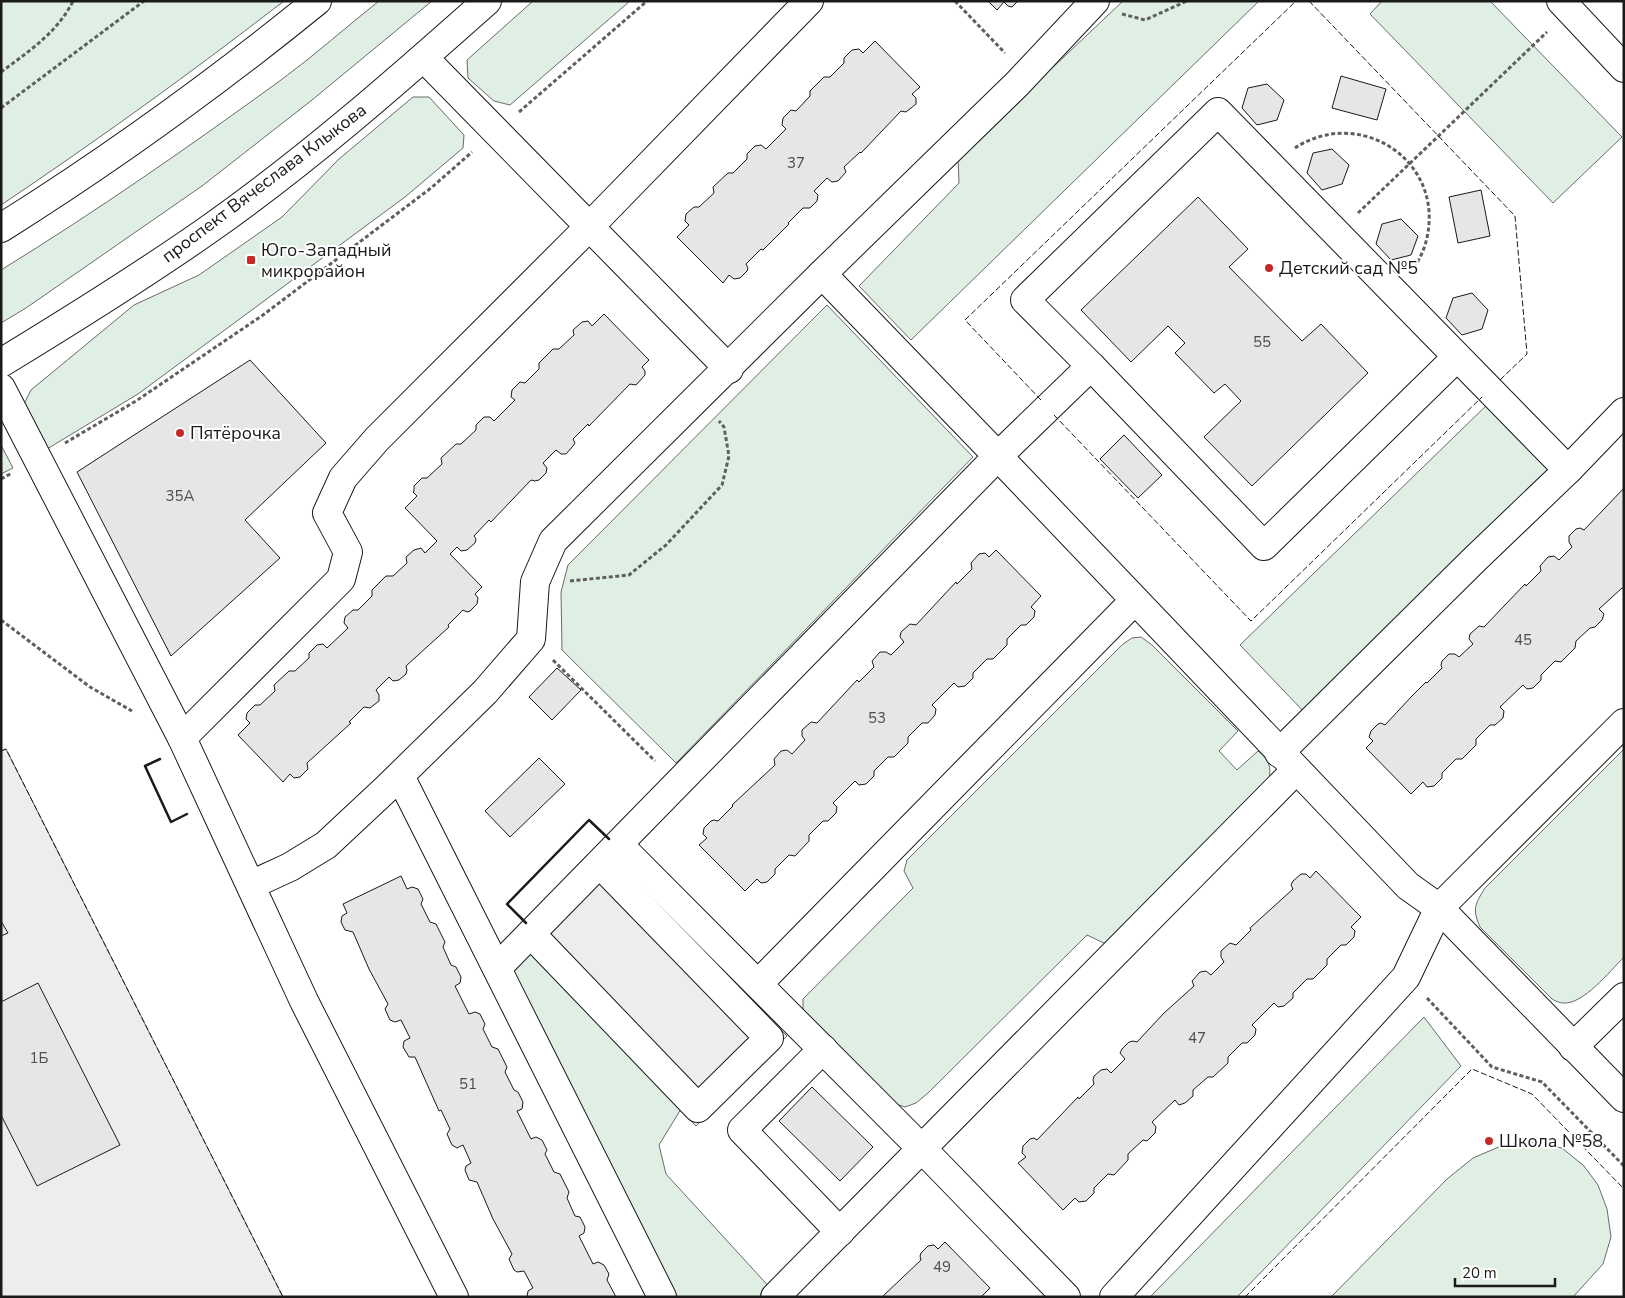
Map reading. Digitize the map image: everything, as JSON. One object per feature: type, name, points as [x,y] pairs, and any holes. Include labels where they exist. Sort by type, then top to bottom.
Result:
[{"type":"main road","points":[[1,228],[52,196],[157,124],[257,50],[317,1]]},
{"type":"main road","name":"проспект Вячеслава Клыкова","points":[[1,363],[85,312],[206,232],[314,150],[424,58],[486,1]]},
{"type":"main road","points":[[182,738],[341,580],[348,552],[327,513],[343,478],[377,439],[589,227],[809,1]]},
{"type":"main road","points":[[251,885],[290,866],[326,845],[400,776],[485,692],[531,639],[534,582],[553,541],[1026,74],[1093,4]]},
{"type":"main road","points":[[1565,6],[1624,68]]},
{"type":"main road","points":[[424,58],[728,369]]},
{"type":"main road","points":[[1457,358],[1264,546],[1026,300],[1218,112],[1568,470]]},
{"type":"main road","points":[[822,274],[998,456],[1287,762],[1408,886],[1439,908],[1624,1098]]},
{"type":"main road","points":[[497,968],[998,456],[1090,366]]},
{"type":"main road","points":[[1,388],[182,738],[304,1001],[454,1297]]},
{"type":"main road","points":[[776,1297],[921,1148],[1287,762],[1474,560],[1568,470],[1624,412]]},
{"type":"main road","points":[[758,984],[1134,601]]},
{"type":"main road","points":[[1114,1297],[1406,977],[1439,908],[1624,723]]},
{"type":"main road","points":[[400,776],[662,1297]]},
{"type":"main road","points":[[619,844],[1066,1297]]},
{"type":"main road","points":[[530,934],[698,1108],[769,1038],[600,864]]},
{"type":"main road","points":[[1573,1046],[1624,997]]},
{"type":"main road","points":[[822,1049],[742,1130],[840,1232]]},
{"type":"path","points":[[1,72],[37,46],[60,22],[73,1]]},
{"type":"path","points":[[1,108],[144,1]]},
{"type":"path","points":[[1,479],[39,459],[136,401],[263,315],[431,188],[647,1]]},
{"type":"path","points":[[955,1],[1026,74]]},
{"type":"path","points":[[1093,4],[1145,20],[1187,1]]},
{"type":"path","points":[[1354,217],[1565,6]]},
{"type":"path","points":[[1293,150],[1321,136],[1344,133],[1363,135],[1390,146],[1410,163],[1424,186],[1430,211],[1428,236],[1420,260],[1408,274]]},
{"type":"path","points":[[534,582],[559,582],[629,575],[666,545],[722,485],[729,456],[724,426],[697,399]]},
{"type":"path","points":[[1,620],[90,687],[140,715]]},
{"type":"path","points":[[531,639],[678,784]]},
{"type":"path","points":[[1406,977],[1492,1067],[1542,1082],[1624,1166]]},
{"type":"green space","points":[[1,1],[284,1],[215,54],[1,205]]},
{"type":"green space","points":[[379,1],[432,1],[312,100],[202,186],[26,308],[1,323],[1,270],[143,178],[212,129],[294,70]]},
{"type":"green space","points":[[533,1],[630,1],[510,105],[494,101],[468,78],[467,60]]},
{"type":"green space","points":[[1123,1],[1259,1],[911,340],[859,286],[959,183],[958,157]]},
{"type":"green space","points":[[1382,1],[1490,1],[1622,137],[1553,203],[1370,14]]},
{"type":"green space","points":[[413,97],[429,97],[464,135],[463,148],[405,197],[138,394],[42,452],[23,406],[31,390],[134,305],[199,275],[282,217],[339,159]]},
{"type":"green space","points":[[827,305],[973,457],[676,763],[562,650],[561,592],[568,565]]},
{"type":"green space","points":[[1492,400],[1560,470],[1306,714],[1240,645]]},
{"type":"green space","points":[[1,445],[13,468],[1,474]]},
{"type":"green space","points":[[1141,637],[1152,645],[1238,731],[1219,751],[1237,770],[1258,751],[1269,764],[1269,781],[1108,945],[1087,935],[928,1093],[916,1103],[905,1107],[896,1104],[811,1021],[803,1009],[803,999],[913,888],[904,871],[907,860],[1123,644],[1132,638]]},
{"type":"green space","points":[[1624,749],[1624,957],[1604,978],[1579,999],[1560,1003],[1552,999],[1480,927],[1475,911],[1476,907],[1485,888]]},
{"type":"green space","points":[[531,951],[681,1109],[659,1145],[666,1174],[773,1291],[767,1297],[672,1297],[509,972]]},
{"type":"green space","points":[[1424,1017],[1461,1066],[1237,1297],[1150,1297]]},
{"type":"green space","points":[[1535,1142],[1562,1148],[1584,1166],[1598,1185],[1607,1209],[1611,1237],[1603,1264],[1573,1297],[1331,1297],[1447,1179],[1473,1158],[1501,1146]]},
{"type":"shaded area","points":[[6,749],[283,1297],[1,1297],[1,751]]},
{"type":"shaded area","points":[[618,865],[787,1036],[696,1126],[531,951]]},
{"type":"building","points":[[988,1],[1018,1],[1012,7],[1004,2],[997,10]]},
{"type":"building","points":[[875,41],[920,87],[912,94],[916,98],[916,104],[906,112],[901,111],[861,153],[844,167],[846,172],[838,181],[832,182],[827,178],[814,191],[818,195],[817,201],[810,208],[803,208],[763,250],[761,249],[746,264],[747,271],[740,278],[734,279],[729,275],[723,283],[677,237],[689,225],[685,221],[686,214],[694,207],[699,207],[714,193],[713,187],[728,173],[733,173],[747,159],[747,154],[755,146],[761,145],[766,149],[786,129],[782,125],[783,118],[791,110],[796,111],[810,96],[810,91],[824,77],[830,77],[844,63],[844,58],[852,50],[859,49],[863,53]]},
{"type":"building","points":[[1341,76],[1386,89],[1377,120],[1332,108]]},
{"type":"building","points":[[1267,84],[1284,100],[1277,120],[1257,125],[1242,108],[1248,88]]},
{"type":"building","points":[[1332,149],[1349,165],[1342,184],[1322,190],[1307,173],[1313,153]]},
{"type":"building","points":[[1481,190],[1490,236],[1458,243],[1449,197]]},
{"type":"building","points":[[1198,197],[1248,249],[1229,267],[1302,341],[1321,324],[1368,373],[1252,486],[1204,437],[1241,401],[1225,384],[1214,393],[1175,353],[1185,343],[1168,326],[1131,362],[1081,310]]},
{"type":"building","points":[[1401,219],[1418,236],[1411,255],[1391,260],[1376,244],[1382,224]]},
{"type":"building","points":[[1472,293],[1488,310],[1482,329],[1462,335],[1446,318],[1453,298]]},
{"type":"building","points":[[604,314],[649,360],[642,367],[645,375],[636,385],[630,384],[589,426],[588,424],[573,439],[575,443],[566,454],[561,454],[556,450],[543,463],[547,468],[546,473],[539,480],[531,480],[491,522],[489,520],[474,536],[476,539],[475,543],[467,550],[461,551],[457,547],[450,554],[482,587],[475,594],[478,598],[477,604],[470,611],[463,610],[448,625],[449,627],[406,666],[406,674],[399,680],[393,681],[389,677],[376,690],[379,695],[379,701],[370,708],[364,707],[349,722],[351,723],[307,763],[308,769],[300,777],[294,778],[290,774],[283,782],[238,735],[250,723],[246,719],[247,713],[255,705],[260,705],[275,691],[274,685],[289,671],[295,671],[309,658],[309,653],[317,645],[323,644],[327,648],[348,628],[344,623],[345,617],[353,610],[358,610],[372,596],[372,590],[386,576],[393,576],[407,563],[406,557],[414,550],[421,548],[425,553],[437,541],[405,508],[417,496],[413,492],[414,486],[422,478],[427,478],[442,464],[441,458],[456,444],[461,444],[476,430],[476,425],[484,417],[490,417],[494,421],[515,400],[511,397],[512,390],[520,382],[525,383],[539,369],[539,363],[553,349],[559,349],[574,335],[573,330],[582,322],[588,321],[592,326]]},
{"type":"building","points":[[250,360],[326,443],[245,520],[280,558],[171,656],[77,472]]},
{"type":"building","points":[[1124,435],[1162,475],[1138,498],[1100,459]]},
{"type":"building","points":[[1624,488],[1624,589],[1622,588],[1599,609],[1604,614],[1602,620],[1576,641],[1575,648],[1561,662],[1555,661],[1541,675],[1541,680],[1533,688],[1527,689],[1523,685],[1500,707],[1504,711],[1503,718],[1495,725],[1490,725],[1476,739],[1476,745],[1462,759],[1456,759],[1442,773],[1442,778],[1434,786],[1427,787],[1423,782],[1411,794],[1366,748],[1373,741],[1369,737],[1371,731],[1378,724],[1385,725],[1442,668],[1442,661],[1449,654],[1455,654],[1459,657],[1473,644],[1469,639],[1470,634],[1479,626],[1484,627],[1525,584],[1526,586],[1541,571],[1540,566],[1548,557],[1554,556],[1559,560],[1572,547],[1569,542],[1569,536],[1576,529],[1584,530]]},
{"type":"building","points":[[996,550],[1041,596],[1031,607],[1035,611],[1034,617],[1026,625],[1021,625],[1007,639],[1007,645],[993,659],[987,659],[973,673],[973,678],[965,686],[958,687],[954,683],[932,705],[936,709],[935,715],[928,723],[922,723],[908,737],[908,743],[894,757],[888,757],[874,771],[874,776],[866,784],[859,785],[855,781],[833,803],[837,807],[836,813],[828,821],[823,821],[809,835],[809,841],[795,856],[789,855],[775,869],[775,874],[767,882],[761,883],[757,879],[745,891],[699,845],[707,838],[703,834],[704,828],[711,821],[718,821],[732,805],[775,765],[774,759],[781,751],[787,750],[792,754],[805,740],[802,736],[802,730],[811,722],[817,723],[857,680],[859,682],[874,667],[872,661],[880,652],[886,652],[891,655],[904,642],[900,637],[901,632],[910,624],[916,625],[956,582],[957,584],[972,569],[971,563],[979,554],[985,553],[989,557]]},
{"type":"building","points":[[557,668],[581,690],[552,720],[529,697]]},
{"type":"building","points":[[539,758],[565,784],[510,837],[485,811]]},
{"type":"building","points":[[1316,871],[1361,917],[1351,927],[1355,931],[1354,937],[1346,945],[1341,945],[1327,959],[1327,965],[1313,979],[1307,979],[1293,993],[1293,998],[1284,1006],[1278,1007],[1274,1003],[1252,1025],[1256,1029],[1255,1035],[1247,1043],[1242,1043],[1228,1057],[1228,1063],[1213,1077],[1208,1077],[1193,1090],[1193,1096],[1185,1103],[1179,1105],[1175,1100],[1152,1122],[1156,1127],[1155,1133],[1147,1141],[1143,1140],[1128,1154],[1128,1160],[1114,1175],[1108,1174],[1094,1188],[1094,1193],[1086,1201],[1079,1202],[1075,1198],[1063,1210],[1018,1163],[1026,1157],[1022,1153],[1023,1146],[1030,1139],[1034,1138],[1037,1140],[1078,1097],[1079,1099],[1094,1084],[1094,1076],[1101,1070],[1107,1069],[1111,1073],[1125,1059],[1120,1053],[1122,1049],[1129,1042],[1137,1042],[1164,1013],[1194,986],[1192,981],[1200,972],[1206,971],[1211,975],[1224,962],[1221,957],[1221,951],[1230,943],[1236,945],[1251,930],[1250,928],[1293,889],[1291,885],[1293,881],[1301,874],[1306,874],[1310,878]]},
{"type":"building","points":[[401,876],[407,889],[412,887],[418,889],[423,899],[421,904],[430,922],[436,924],[445,942],[443,947],[451,965],[456,967],[461,977],[460,983],[455,986],[469,1014],[475,1012],[480,1014],[485,1024],[483,1029],[492,1047],[498,1049],[507,1067],[505,1072],[514,1090],[518,1092],[523,1102],[522,1109],[517,1111],[531,1139],[536,1137],[542,1140],[547,1150],[545,1154],[554,1172],[560,1174],[569,1192],[567,1198],[575,1216],[580,1217],[585,1227],[584,1233],[579,1236],[593,1264],[598,1262],[604,1265],[609,1274],[607,1280],[616,1297],[527,1297],[528,1291],[533,1288],[524,1271],[517,1272],[514,1270],[509,1259],[512,1254],[493,1219],[477,1182],[469,1180],[465,1170],[466,1166],[471,1163],[463,1145],[457,1148],[452,1145],[447,1134],[450,1129],[441,1110],[439,1111],[415,1057],[409,1057],[403,1047],[404,1041],[410,1038],[401,1020],[395,1022],[390,1020],[385,1009],[388,1004],[369,969],[353,932],[345,930],[341,922],[342,916],[347,913],[343,904]]},
{"type":"building","points":[[1,921],[8,933],[1,936]]},
{"type":"building","points":[[38,983],[120,1145],[37,1186],[1,1115],[1,1002]]},
{"type":"building","points":[[812,1087],[873,1147],[840,1181],[779,1121]]},
{"type":"building","points":[[945,1242],[990,1288],[981,1297],[882,1297],[921,1260],[921,1253],[928,1246],[934,1245],[938,1249]]},
{"type":"fence","points":[[1041,400],[965,320],[1296,1]]},
{"type":"fence","points":[[1309,1],[1515,216],[1527,354],[1500,380]]},
{"type":"fence","points":[[1054,415],[1251,621],[1482,397]]},
{"type":"fence","points":[[1,751],[6,749],[283,1297]]},
{"type":"fence","points":[[1245,1297],[1472,1069],[1532,1094],[1624,1189]]},
{"type":"wall","points":[[160,759],[145,766],[171,822],[187,814]]},
{"type":"wall","points":[[526,923],[507,904],[589,820],[609,839]]},
{"type":"place","name":"Юго-Западный микрорайон","points":[[251,260]]},
{"type":"place","name":"Детский сад №5","points":[[1269,268]]},
{"type":"place","name":"Пятёрочка","points":[[180,433]]},
{"type":"place","name":"Школа №58","points":[[1489,1141]]}]
